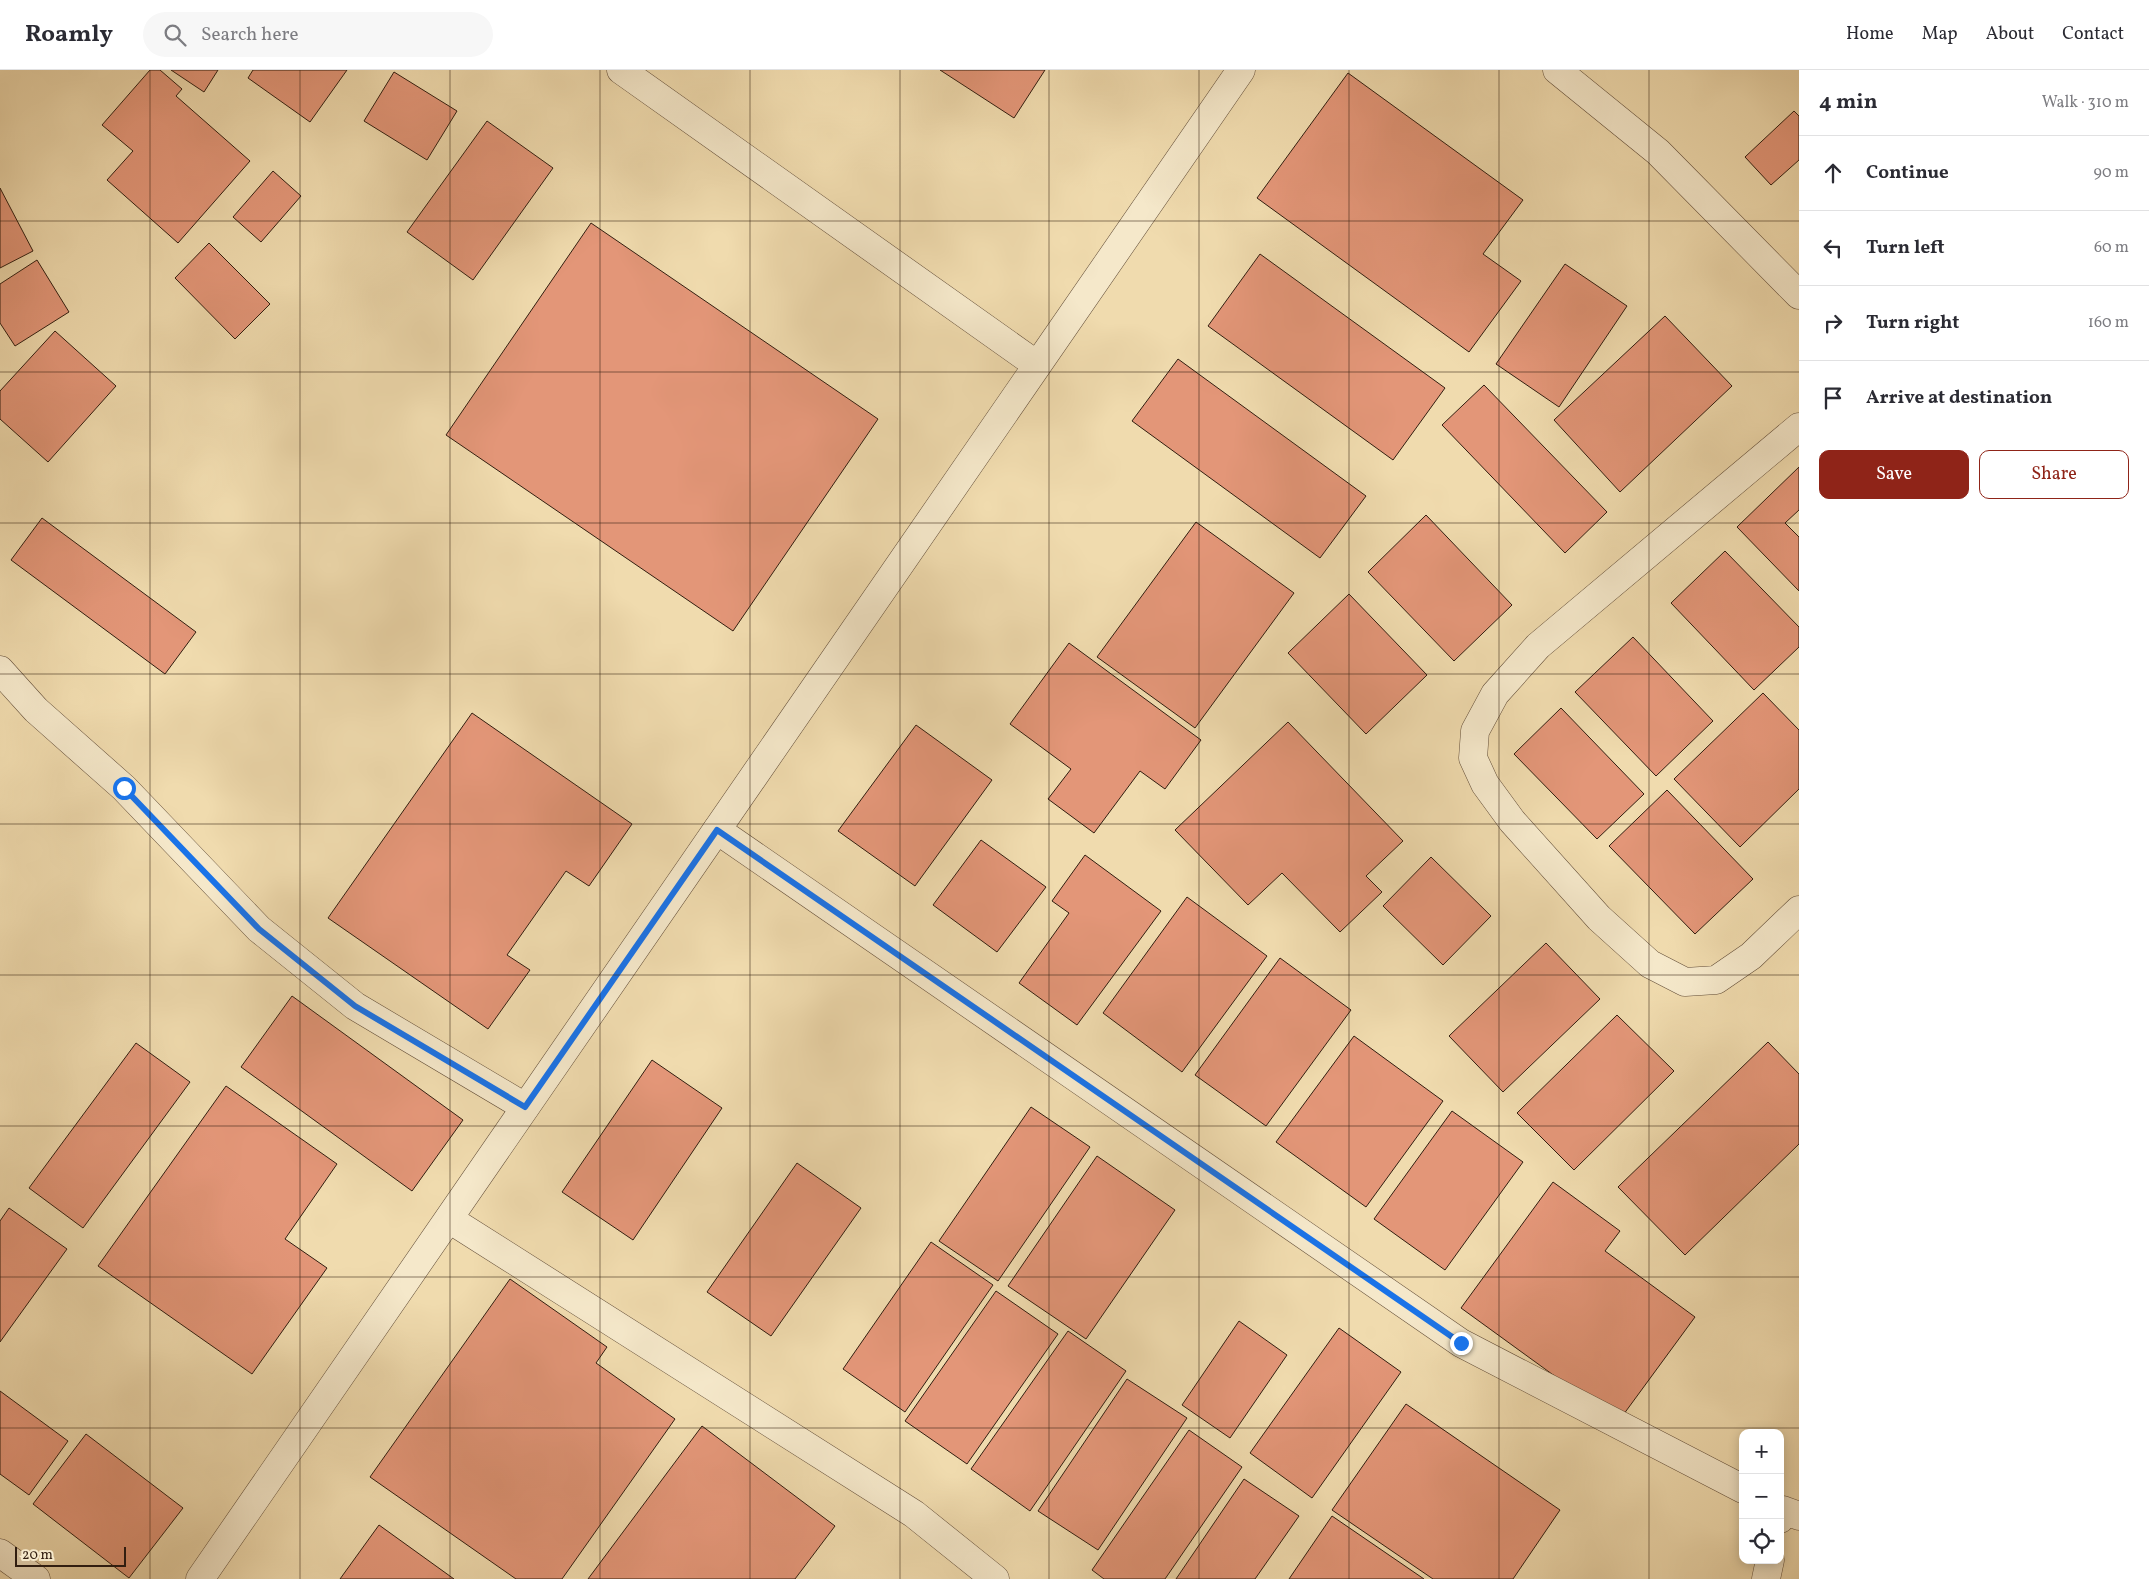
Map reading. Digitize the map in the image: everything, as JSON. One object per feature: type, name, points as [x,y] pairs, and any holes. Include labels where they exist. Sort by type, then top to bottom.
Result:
[{"type":"street","points":[[621,70],[1037,365]]},
{"type":"street","points":[[200,1579],[1241,70]]},
{"type":"street","points":[[1557,70],[1658,152],[1799,295]]},
{"type":"street","points":[[1799,427],[1538,646],[1495,694],[1475,731],[1473,758],[1485,784],[1512,821],[1599,918],[1650,964],[1685,982],[1716,980],[1751,956],[1799,910]]},
{"type":"street","points":[[0,670],[36,710],[124,788],[259,929],[355,1006],[525,1107]]},
{"type":"street","points":[[717,830],[1461,1343],[1739,1487]]},
{"type":"street","points":[[449,1219],[914,1514],[995,1579]]},
{"type":"street","points":[[0,1553],[36,1579]]},
{"type":"street","points":[[1766,1579],[1769,1564]]},
{"type":"building","points":[[150,70],[160,70],[182,89],[176,96],[250,161],[178,243],[107,180],[133,151],[102,125]]},
{"type":"building","points":[[171,70],[218,70],[204,92]]},
{"type":"building","points":[[253,70],[347,70],[310,122],[248,78]]},
{"type":"building","points":[[940,70],[1045,70],[1014,118]]},
{"type":"building","points":[[394,72],[457,111],[427,160],[364,121]]},
{"type":"building","points":[[1348,73],[1523,200],[1483,254],[1521,281],[1469,352],[1257,198]]},
{"type":"building","points":[[1794,111],[1799,116],[1799,160],[1771,185],[1745,157]]},
{"type":"building","points":[[487,121],[553,168],[473,280],[407,232]]},
{"type":"building","points":[[273,171],[301,196],[261,242],[233,217]]},
{"type":"building","points":[[0,188],[33,251],[0,268]]},
{"type":"building","points":[[591,223],[878,419],[733,631],[446,435]]},
{"type":"building","points":[[209,243],[270,304],[235,339],[175,278]]},
{"type":"building","points":[[1260,254],[1445,388],[1393,460],[1208,326]]},
{"type":"building","points":[[37,260],[69,312],[15,346],[0,323],[0,284]]},
{"type":"building","points":[[1565,264],[1627,306],[1559,407],[1496,364]]},
{"type":"building","points":[[1665,316],[1732,386],[1620,492],[1554,420]]},
{"type":"building","points":[[55,331],[116,386],[48,462],[0,419],[0,391]]},
{"type":"building","points":[[1178,359],[1366,496],[1320,558],[1132,421]]},
{"type":"building","points":[[1484,385],[1607,512],[1565,553],[1442,425]]},
{"type":"building","points":[[1799,467],[1799,510],[1785,523],[1799,537],[1799,591],[1737,527]]},
{"type":"building","points":[[1426,515],[1512,605],[1454,661],[1368,572]]},
{"type":"building","points":[[42,518],[196,632],[165,674],[11,560]]},
{"type":"building","points":[[1196,522],[1294,593],[1195,728],[1097,657]]},
{"type":"building","points":[[1725,551],[1799,627],[1799,647],[1754,690],[1671,603]]},
{"type":"building","points":[[1349,594],[1427,675],[1366,734],[1288,653]]},
{"type":"building","points":[[1633,637],[1713,721],[1656,776],[1575,692]]},
{"type":"building","points":[[1069,643],[1201,740],[1165,789],[1140,771],[1094,833],[1048,799],[1071,769],[1010,724]]},
{"type":"building","points":[[1763,693],[1799,730],[1799,789],[1740,847],[1674,779]]},
{"type":"building","points":[[1561,708],[1644,794],[1597,839],[1514,754]]},
{"type":"building","points":[[472,713],[632,824],[589,886],[566,871],[507,955],[530,970],[488,1029],[328,918]]},
{"type":"building","points":[[1288,722],[1403,841],[1366,876],[1382,892],[1340,932],[1282,873],[1248,905],[1175,830]]},
{"type":"building","points":[[916,725],[992,780],[915,886],[838,831]]},
{"type":"building","points":[[1667,790],[1753,879],[1695,934],[1609,846]]},
{"type":"building","points":[[981,840],[1046,887],[997,952],[933,905]]},
{"type":"building","points":[[1085,855],[1161,911],[1077,1025],[1019,983],[1069,913],[1052,901]]},
{"type":"building","points":[[1431,857],[1491,916],[1443,965],[1383,906]]},
{"type":"building","points":[[1187,897],[1267,956],[1182,1072],[1103,1013]]},
{"type":"building","points":[[1546,943],[1600,999],[1503,1092],[1449,1036]]},
{"type":"building","points":[[1280,958],[1351,1010],[1266,1126],[1195,1075]]},
{"type":"building","points":[[292,996],[463,1120],[412,1191],[241,1067]]},
{"type":"building","points":[[1617,1015],[1674,1071],[1574,1170],[1517,1113]]},
{"type":"building","points":[[1354,1036],[1443,1101],[1366,1207],[1276,1142]]},
{"type":"building","points":[[1768,1042],[1799,1074],[1799,1144],[1685,1255],[1618,1187]]},
{"type":"building","points":[[136,1043],[190,1082],[83,1228],[29,1188]]},
{"type":"building","points":[[652,1060],[722,1108],[633,1240],[562,1192]]},
{"type":"building","points":[[226,1086],[337,1164],[285,1239],[327,1268],[252,1374],[98,1266]]},
{"type":"building","points":[[1031,1107],[1090,1147],[998,1281],[939,1241]]},
{"type":"building","points":[[1452,1111],[1523,1162],[1445,1270],[1374,1219]]},
{"type":"building","points":[[1097,1156],[1175,1210],[1086,1339],[1008,1286]]},
{"type":"building","points":[[797,1163],[861,1208],[771,1336],[707,1292]]},
{"type":"building","points":[[1553,1182],[1620,1231],[1605,1251],[1695,1317],[1618,1422],[1461,1308]]},
{"type":"building","points":[[9,1208],[67,1249],[0,1342],[0,1221]]},
{"type":"building","points":[[931,1242],[993,1285],[905,1412],[843,1369]]},
{"type":"building","points":[[510,1279],[607,1347],[596,1363],[675,1419],[562,1579],[516,1579],[370,1477]]},
{"type":"building","points":[[996,1291],[1058,1334],[967,1464],[905,1421]]},
{"type":"building","points":[[1239,1321],[1287,1355],[1230,1438],[1182,1405]]},
{"type":"building","points":[[1339,1328],[1401,1372],[1312,1498],[1250,1453]]},
{"type":"building","points":[[1068,1331],[1126,1371],[1030,1511],[971,1469]]},
{"type":"building","points":[[1127,1379],[1187,1418],[1098,1550],[1038,1511]]},
{"type":"building","points":[[0,1391],[68,1441],[29,1495],[0,1474]]},
{"type":"building","points":[[1406,1404],[1560,1510],[1513,1579],[1433,1579],[1332,1510]]},
{"type":"building","points":[[702,1426],[835,1526],[795,1579],[588,1579]]},
{"type":"building","points":[[1189,1430],[1242,1467],[1165,1579],[1104,1579],[1092,1570]]},
{"type":"building","points":[[86,1434],[183,1508],[129,1578],[33,1504]]},
{"type":"building","points":[[1244,1479],[1299,1516],[1255,1579],[1176,1579]]},
{"type":"building","points":[[1332,1516],[1424,1579],[1289,1579]]},
{"type":"building","points":[[379,1525],[454,1579],[340,1579]]},
{"type":"route","points":[[124,788],[259,929],[355,1006],[525,1107],[717,830],[1461,1343]]}]
